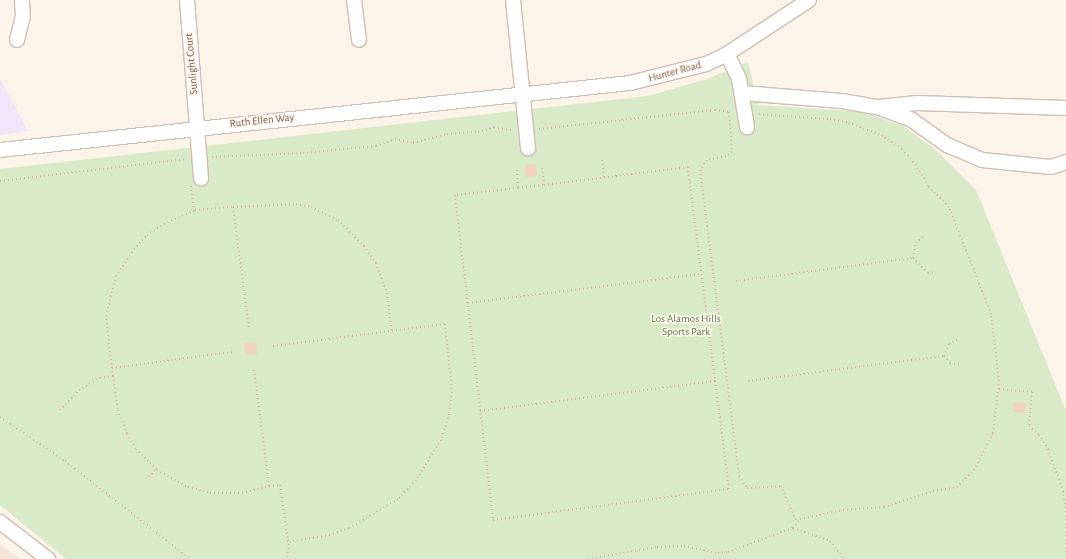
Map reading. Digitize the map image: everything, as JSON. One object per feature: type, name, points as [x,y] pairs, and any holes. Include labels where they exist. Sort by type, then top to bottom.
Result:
[{"type":"street","points":[[17,40],[23,16],[22,0]]},
{"type":"street","name":"Sunlight Court","points":[[187,0],[201,178]]},
{"type":"street","points":[[354,0],[358,40]]},
{"type":"street","points":[[513,0],[528,148]]},
{"type":"street","name":"Hunter Road","points":[[523,93],[630,83],[700,66],[727,54],[809,0]]},
{"type":"street","points":[[727,54],[742,93],[746,127]]},
{"type":"street","name":"Ruth Ellen Way","points":[[0,150],[523,93]]},
{"type":"street","points":[[742,93],[842,101],[877,107],[912,120],[947,145],[982,160],[1051,167],[1066,162]]},
{"type":"street","points":[[877,107],[917,103],[1066,108]]},
{"type":"street","points":[[0,522],[48,559]]},
{"type":"path","points":[[0,181],[200,158],[303,153],[376,146],[395,139],[413,143],[447,134],[478,132],[494,127],[508,132],[715,110],[847,122],[882,136],[902,149],[916,165],[928,186],[950,207],[991,314],[998,356],[999,389],[993,433],[974,470],[957,487],[933,491],[884,507],[819,514],[800,519],[792,528],[728,552],[718,553],[684,546],[657,547],[588,559]]},
{"type":"path","points":[[729,111],[732,152],[726,156],[707,160],[700,170],[739,476],[746,488],[781,486],[797,522]]},
{"type":"path","points":[[602,160],[604,177]]},
{"type":"path","points":[[542,166],[544,186]]},
{"type":"path","points":[[688,167],[729,489],[493,520],[455,195],[544,186],[688,167]]},
{"type":"path","points":[[517,170],[518,188]]},
{"type":"path","points":[[192,196],[194,211]]},
{"type":"path","points":[[286,559],[288,542],[280,485],[269,486],[242,493],[210,493],[188,487],[156,469],[136,449],[127,434],[118,410],[112,368],[106,316],[116,276],[130,254],[148,235],[164,224],[194,211],[233,207],[296,204],[311,207],[338,220],[364,246],[378,267],[389,304],[392,331]]},
{"type":"path","points":[[233,207],[249,329]]},
{"type":"path","points":[[913,258],[916,243],[922,237]]},
{"type":"path","points":[[913,258],[928,273],[936,272]]},
{"type":"path","points":[[736,281],[913,258]]},
{"type":"path","points":[[468,303],[701,274]]},
{"type":"path","points":[[273,346],[445,324],[452,402],[441,440],[416,480],[398,499],[382,510],[349,528],[330,535],[288,542]]},
{"type":"path","points":[[944,356],[949,344],[958,339]]},
{"type":"path","points":[[112,368],[232,352]]},
{"type":"path","points":[[944,356],[950,363],[962,366]]},
{"type":"path","points":[[748,381],[944,356]]},
{"type":"path","points":[[254,370],[269,486]]},
{"type":"path","points":[[60,410],[79,390],[100,378],[113,376]]},
{"type":"path","points":[[480,411],[715,381]]},
{"type":"path","points":[[999,389],[1032,392],[1029,426],[1039,435],[1048,449],[1062,491],[1066,511],[1066,555]]},
{"type":"path","points":[[0,417],[65,460],[190,559]]},
{"type":"path","points":[[149,477],[156,469]]},
{"type":"path","points":[[792,528],[830,541],[844,559]]},
{"type":"shaded area","points":[[0,78],[28,131],[0,135]]},
{"type":"shaded area","points":[[0,545],[21,559],[0,559]]},
{"type":"green space","name":"Los Alamos Hills Sports Park","points":[[748,62],[758,105],[863,112],[903,126],[936,150],[976,190],[1066,411],[1066,559],[66,559],[0,505],[0,169],[648,96],[707,79]]},
{"type":"building","points":[[536,164],[537,176],[526,177],[525,165]]},
{"type":"building","points":[[256,342],[257,354],[245,355],[244,343]]},
{"type":"building","points":[[1014,402],[1026,403],[1025,413],[1013,412]]}]
